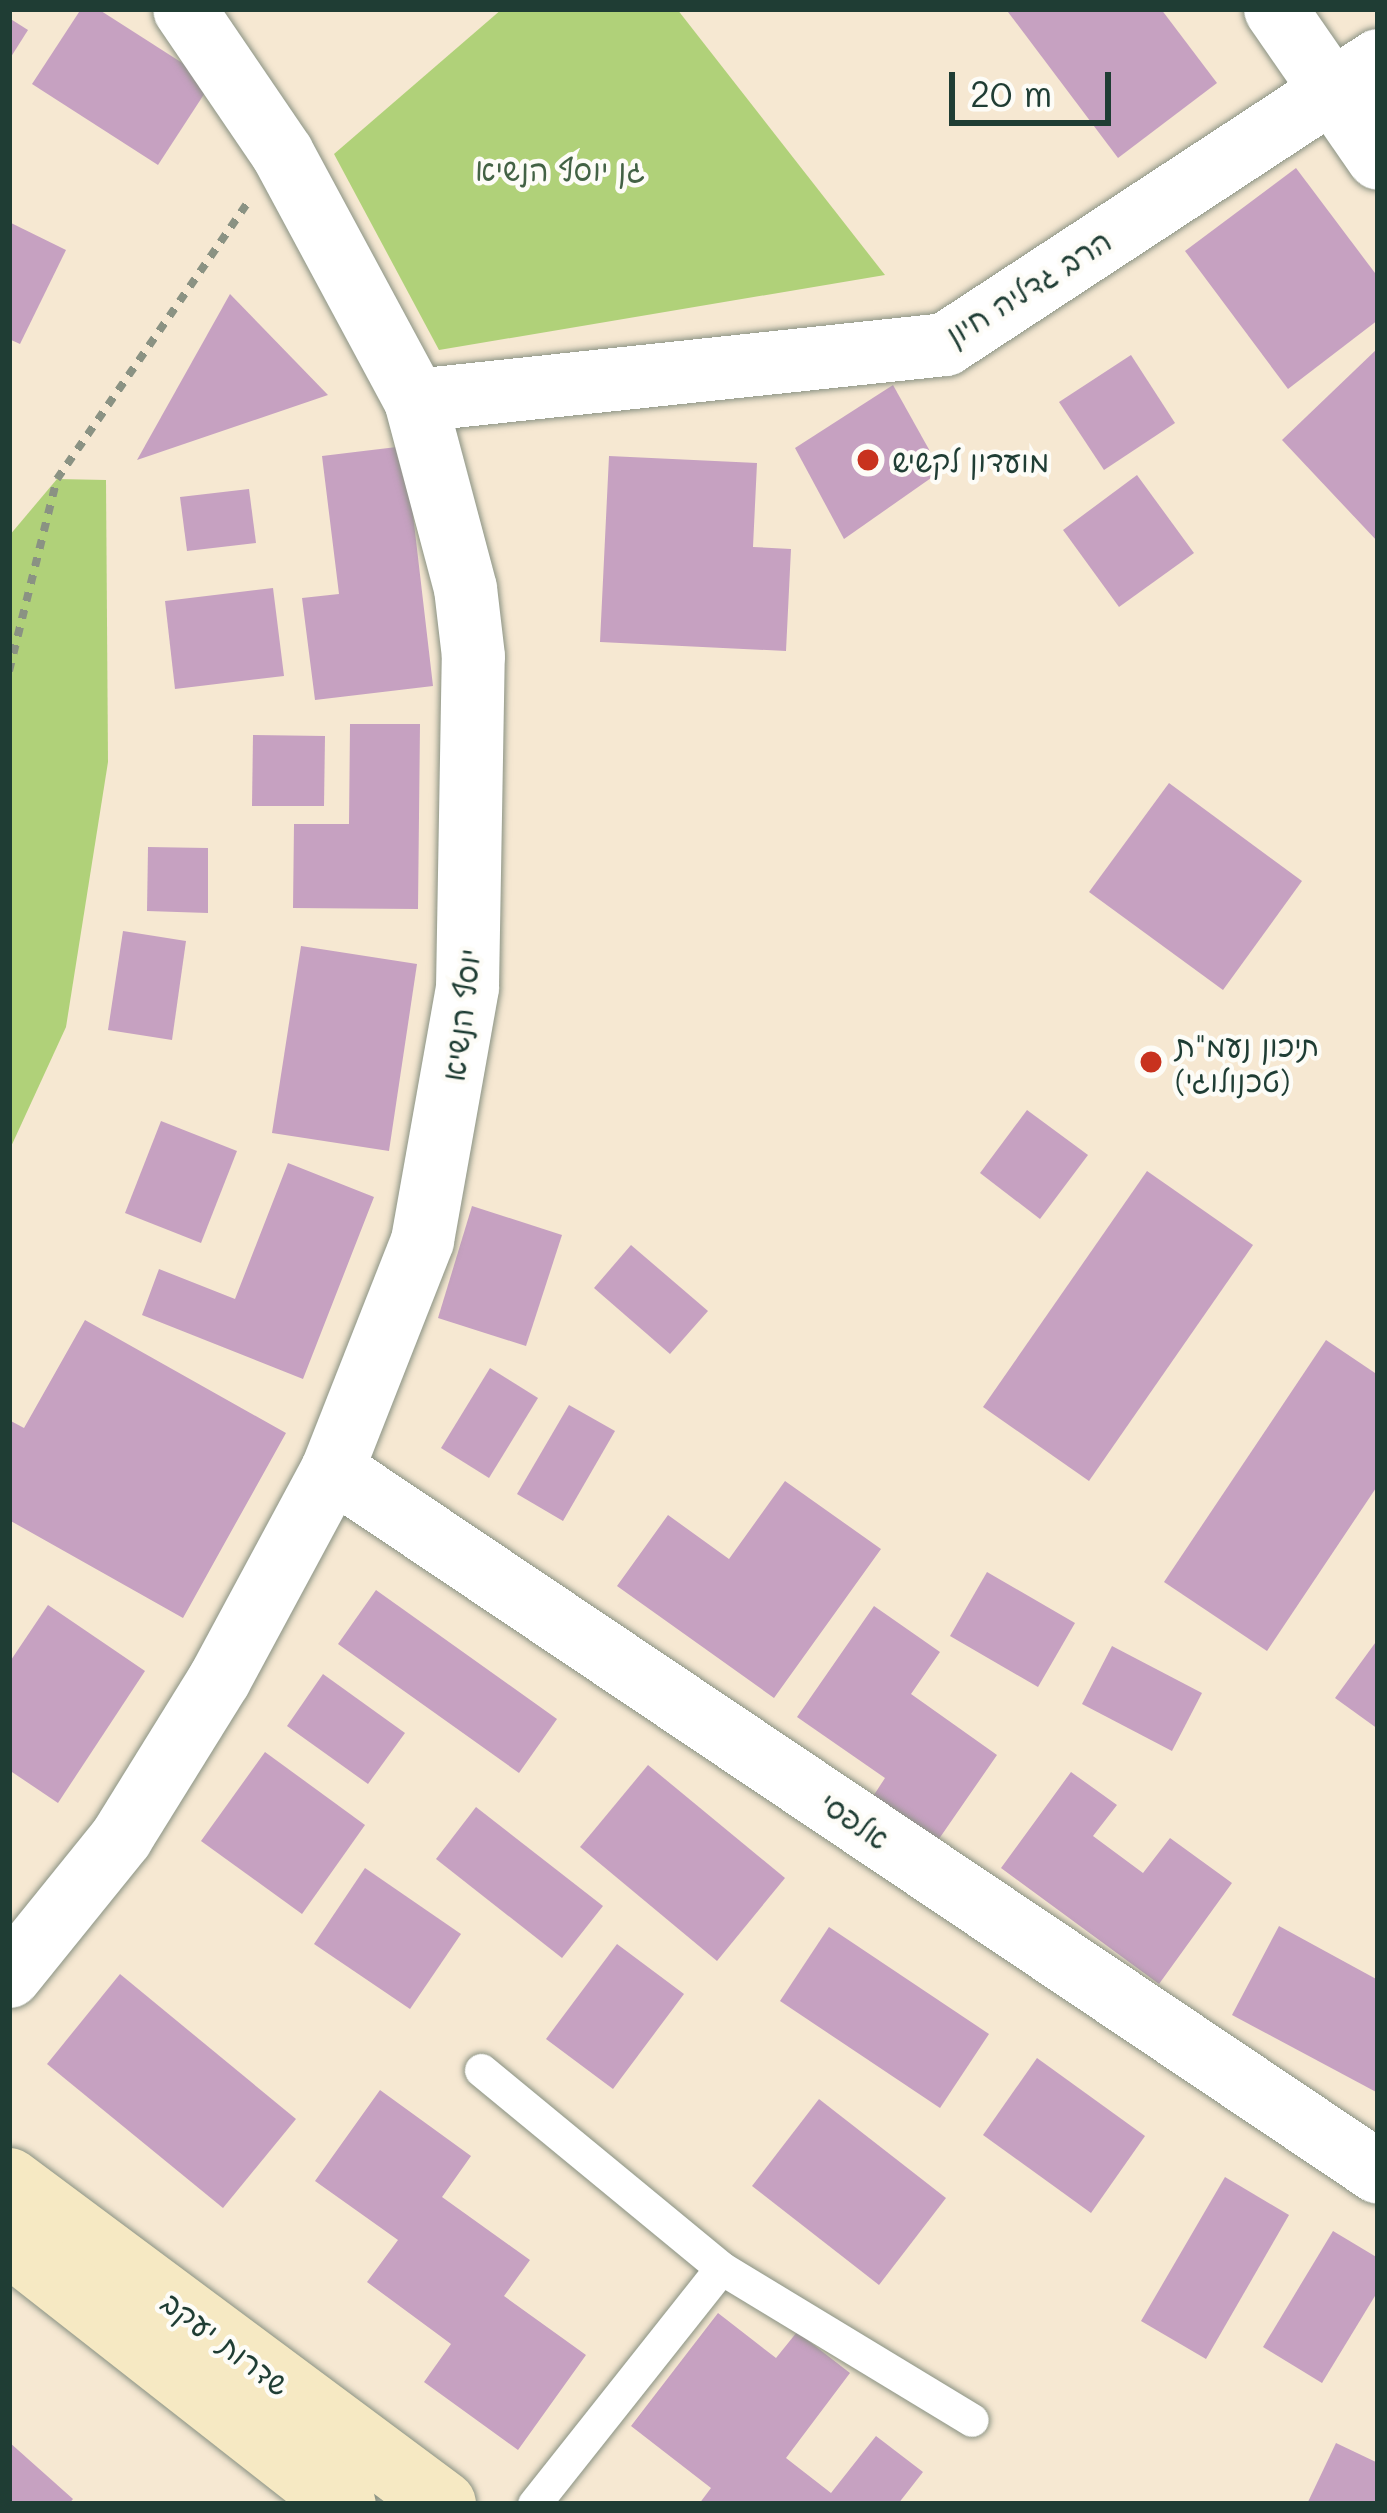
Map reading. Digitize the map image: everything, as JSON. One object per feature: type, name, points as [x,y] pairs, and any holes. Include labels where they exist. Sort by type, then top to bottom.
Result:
[{"type":"street","name":"יוסף הנשיא","points":[[9,1976],[121,1837],[218,1679],[332,1468],[422,1240],[467,987],[473,656],[465,588],[415,400],[282,152],[184,9]]},
{"type":"street","points":[[1274,9],[1354,75],[1378,158]]},
{"type":"street","name":"הרב גדליה חיון","points":[[415,400],[945,344],[1354,75]]},
{"type":"street","name":"אלפסי","points":[[332,1468],[1378,2172]]},
{"type":"street","name":"שדרות יעקב","points":[[9,2181],[442,2504]]},
{"type":"street","name":"שדרות יעקב","points":[[9,2242],[344,2504]]},
{"type":"lane","points":[[481,2069],[721,2268],[972,2420]]},
{"type":"lane","points":[[534,2504],[721,2268]]},
{"type":"path","points":[[9,671],[18,650],[57,479],[282,152]]},
{"type":"path","points":[[9,643],[18,650]]},
{"type":"green space","name":"גן יוסף הנשיא","points":[[502,9],[677,9],[885,275],[439,350],[334,154]]},
{"type":"green space","points":[[57,479],[106,480],[108,762],[66,1027],[9,1151],[9,536]]},
{"type":"building","points":[[81,9],[98,9],[212,82],[158,165],[32,84]]},
{"type":"building","points":[[1161,9],[1217,83],[1118,158],[1008,12]]},
{"type":"building","points":[[9,18],[28,30],[9,60]]},
{"type":"building","points":[[1296,168],[1378,277],[1378,320],[1288,389],[1185,251]]},
{"type":"building","points":[[9,222],[66,250],[20,344],[9,339]]},
{"type":"building","points":[[230,294],[328,395],[137,460]]},
{"type":"building","points":[[1378,348],[1378,542],[1282,440]]},
{"type":"building","points":[[1131,355],[1175,423],[1104,470],[1059,402]]},
{"type":"building","name":"מועדון לקשיש","points":[[893,385],[941,471],[844,539],[795,448]]},
{"type":"building","points":[[405,446],[433,686],[315,700],[302,598],[339,594],[322,456]]},
{"type":"building","points":[[609,456],[757,463],[753,547],[791,549],[786,651],[600,642]]},
{"type":"building","points":[[1137,475],[1194,553],[1119,607],[1063,530]]},
{"type":"building","points":[[249,489],[256,543],[187,551],[180,497]]},
{"type":"building","points":[[273,588],[284,676],[175,689],[165,601]]},
{"type":"building","points":[[350,724],[420,724],[418,909],[293,908],[294,824],[349,824]]},
{"type":"building","points":[[253,735],[325,736],[324,806],[252,806]]},
{"type":"building","points":[[1169,783],[1302,881],[1223,990],[1089,892]]},
{"type":"building","points":[[148,847],[208,848],[208,913],[147,911]]},
{"type":"building","points":[[123,931],[186,941],[172,1040],[108,1030]]},
{"type":"building","points":[[301,946],[417,964],[389,1151],[272,1133]]},
{"type":"building","points":[[1027,1110],[1088,1155],[1040,1219],[980,1173]]},
{"type":"building","points":[[161,1121],[237,1151],[201,1243],[125,1213]]},
{"type":"building","points":[[288,1163],[374,1197],[303,1379],[142,1315],[159,1269],[235,1299]]},
{"type":"building","points":[[1147,1171],[1253,1245],[1089,1481],[983,1407]]},
{"type":"building","points":[[472,1206],[562,1235],[526,1346],[438,1318]]},
{"type":"building","points":[[631,1245],[708,1311],[670,1354],[594,1288]]},
{"type":"building","points":[[85,1320],[286,1433],[183,1618],[9,1520],[9,1420],[24,1428]]},
{"type":"building","points":[[1326,1340],[1378,1375],[1378,1485],[1267,1651],[1164,1582]]},
{"type":"building","points":[[490,1368],[538,1398],[489,1478],[441,1448]]},
{"type":"building","points":[[569,1405],[615,1431],[563,1521],[517,1494]]},
{"type":"building","points":[[785,1481],[881,1549],[774,1698],[617,1586],[668,1515],[729,1559]]},
{"type":"building","points":[[987,1572],[1075,1623],[1038,1687],[950,1636]]},
{"type":"building","points":[[376,1590],[557,1719],[519,1773],[338,1644]]},
{"type":"building","points":[[48,1605],[145,1671],[58,1803],[9,1770],[9,1663]]},
{"type":"building","points":[[874,1606],[940,1652],[911,1694],[997,1755],[932,1849],[868,1804],[885,1778],[797,1717]]},
{"type":"building","points":[[1378,1639],[1378,1729],[1335,1698]]},
{"type":"building","points":[[1112,1646],[1202,1693],[1172,1751],[1082,1704]]},
{"type":"building","points":[[323,1674],[405,1733],[368,1784],[287,1726]]},
{"type":"building","points":[[265,1752],[365,1825],[302,1914],[201,1841]]},
{"type":"building","points":[[648,1765],[785,1878],[717,1961],[580,1847]]},
{"type":"building","points":[[1071,1772],[1117,1805],[1093,1836],[1143,1873],[1170,1838],[1232,1883],[1159,1984],[1001,1868]]},
{"type":"building","points":[[476,1807],[603,1906],[562,1958],[436,1859]]},
{"type":"building","points":[[365,1868],[461,1934],[410,2009],[314,1944]]},
{"type":"building","points":[[1279,1926],[1378,1980],[1378,2093],[1232,2015]]},
{"type":"building","points":[[829,1927],[989,2034],[940,2108],[780,2001]]},
{"type":"building","points":[[617,1944],[684,1994],[613,2089],[546,2039]]},
{"type":"building","points":[[120,1974],[296,2119],[223,2208],[47,2064]]},
{"type":"building","points":[[1037,2058],[1145,2136],[1091,2213],[983,2135]]},
{"type":"building","points":[[380,2090],[471,2156],[442,2197],[530,2260],[504,2296],[586,2355],[518,2450],[424,2382],[451,2344],[367,2282],[398,2240],[315,2181]]},
{"type":"building","points":[[819,2099],[946,2198],[879,2285],[752,2186]]},
{"type":"building","points":[[1225,2177],[1289,2215],[1206,2359],[1141,2321]]},
{"type":"building","points":[[1333,2231],[1378,2258],[1378,2291],[1322,2383],[1263,2347]]},
{"type":"building","points":[[718,2313],[776,2358],[797,2332],[850,2373],[786,2458],[831,2493],[876,2436],[923,2472],[898,2504],[699,2504],[711,2488],[631,2426]]},
{"type":"building","points":[[9,2442],[73,2499],[69,2504],[9,2504]]},
{"type":"building","points":[[1336,2443],[1378,2463],[1378,2504],[1307,2504]]},
{"type":"place","name":"מועדון לקשיש","points":[[868,460]]},
{"type":"place","name":"תיכון נעמ\"ת (טכנולוגי)","points":[[1151,1062]]}]
